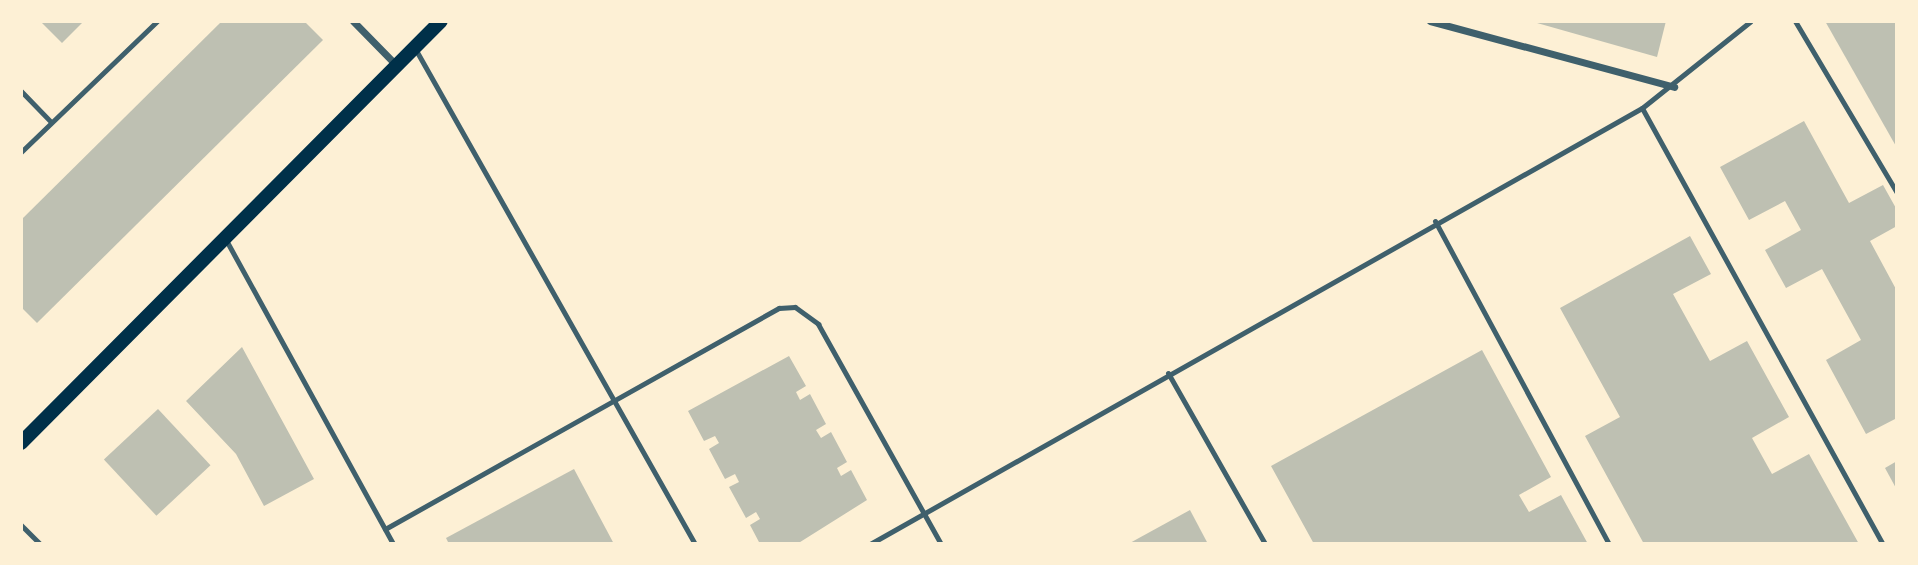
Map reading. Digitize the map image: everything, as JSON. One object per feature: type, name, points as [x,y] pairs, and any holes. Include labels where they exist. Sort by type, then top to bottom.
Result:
[{"type":"main road","points":[[22,440],[417,52],[441,21]]},
{"type":"street","points":[[353,21],[400,69]]},
{"type":"street","points":[[1430,21],[1674,87]]},
{"type":"lane","points":[[21,152],[157,21]]},
{"type":"lane","points":[[870,544],[1435,221],[1642,108],[1674,87],[1751,21]]},
{"type":"lane","points":[[1795,21],[1897,193]]},
{"type":"lane","points":[[417,52],[695,544]]},
{"type":"lane","points":[[21,91],[51,122]]},
{"type":"lane","points":[[1642,108],[1883,544]]},
{"type":"lane","points":[[1435,221],[1609,544]]},
{"type":"lane","points":[[226,240],[393,544]]},
{"type":"lane","points":[[385,529],[779,308],[804,310],[941,544]]},
{"type":"lane","points":[[1168,373],[1265,544]]},
{"type":"lane","points":[[21,525],[40,544]]},
{"type":"building","points":[[40,21],[84,21],[62,43]]},
{"type":"building","points":[[222,21],[304,21],[323,40],[37,323],[21,307],[21,220]]},
{"type":"building","points":[[1530,21],[1666,21],[1657,57]]},
{"type":"building","points":[[1825,21],[1897,21],[1897,148]]},
{"type":"building","points":[[1804,121],[1849,203],[1883,185],[1897,210],[1897,226],[1870,241],[1897,291],[1897,418],[1866,434],[1826,360],[1861,340],[1822,269],[1786,288],[1765,250],[1801,230],[1785,201],[1749,220],[1720,167]]},
{"type":"building","points":[[1690,236],[1711,274],[1673,294],[1710,361],[1747,341],[1789,417],[1752,438],[1772,474],[1809,454],[1859,544],[1644,544],[1585,436],[1620,417],[1560,308]]},
{"type":"building","points":[[242,347],[314,479],[264,506],[236,454],[186,401]]},
{"type":"building","points":[[1482,350],[1551,477],[1519,495],[1529,512],[1561,495],[1588,544],[1314,544],[1271,466]]},
{"type":"building","points":[[789,356],[806,386],[796,392],[800,400],[810,394],[826,424],[816,430],[821,438],[831,432],[847,462],[837,468],[841,476],[851,470],[867,500],[797,544],[760,544],[750,525],[760,519],[756,512],[746,518],[729,487],[739,482],[735,474],[725,479],[709,449],[719,443],[715,436],[704,441],[688,411]]},
{"type":"building","points":[[158,409],[211,465],[156,516],[104,459]]},
{"type":"building","points":[[1897,461],[1897,490],[1885,468]]},
{"type":"building","points":[[574,469],[614,544],[449,544],[446,538]]},
{"type":"building","points":[[1190,510],[1208,544],[1128,544]]}]
